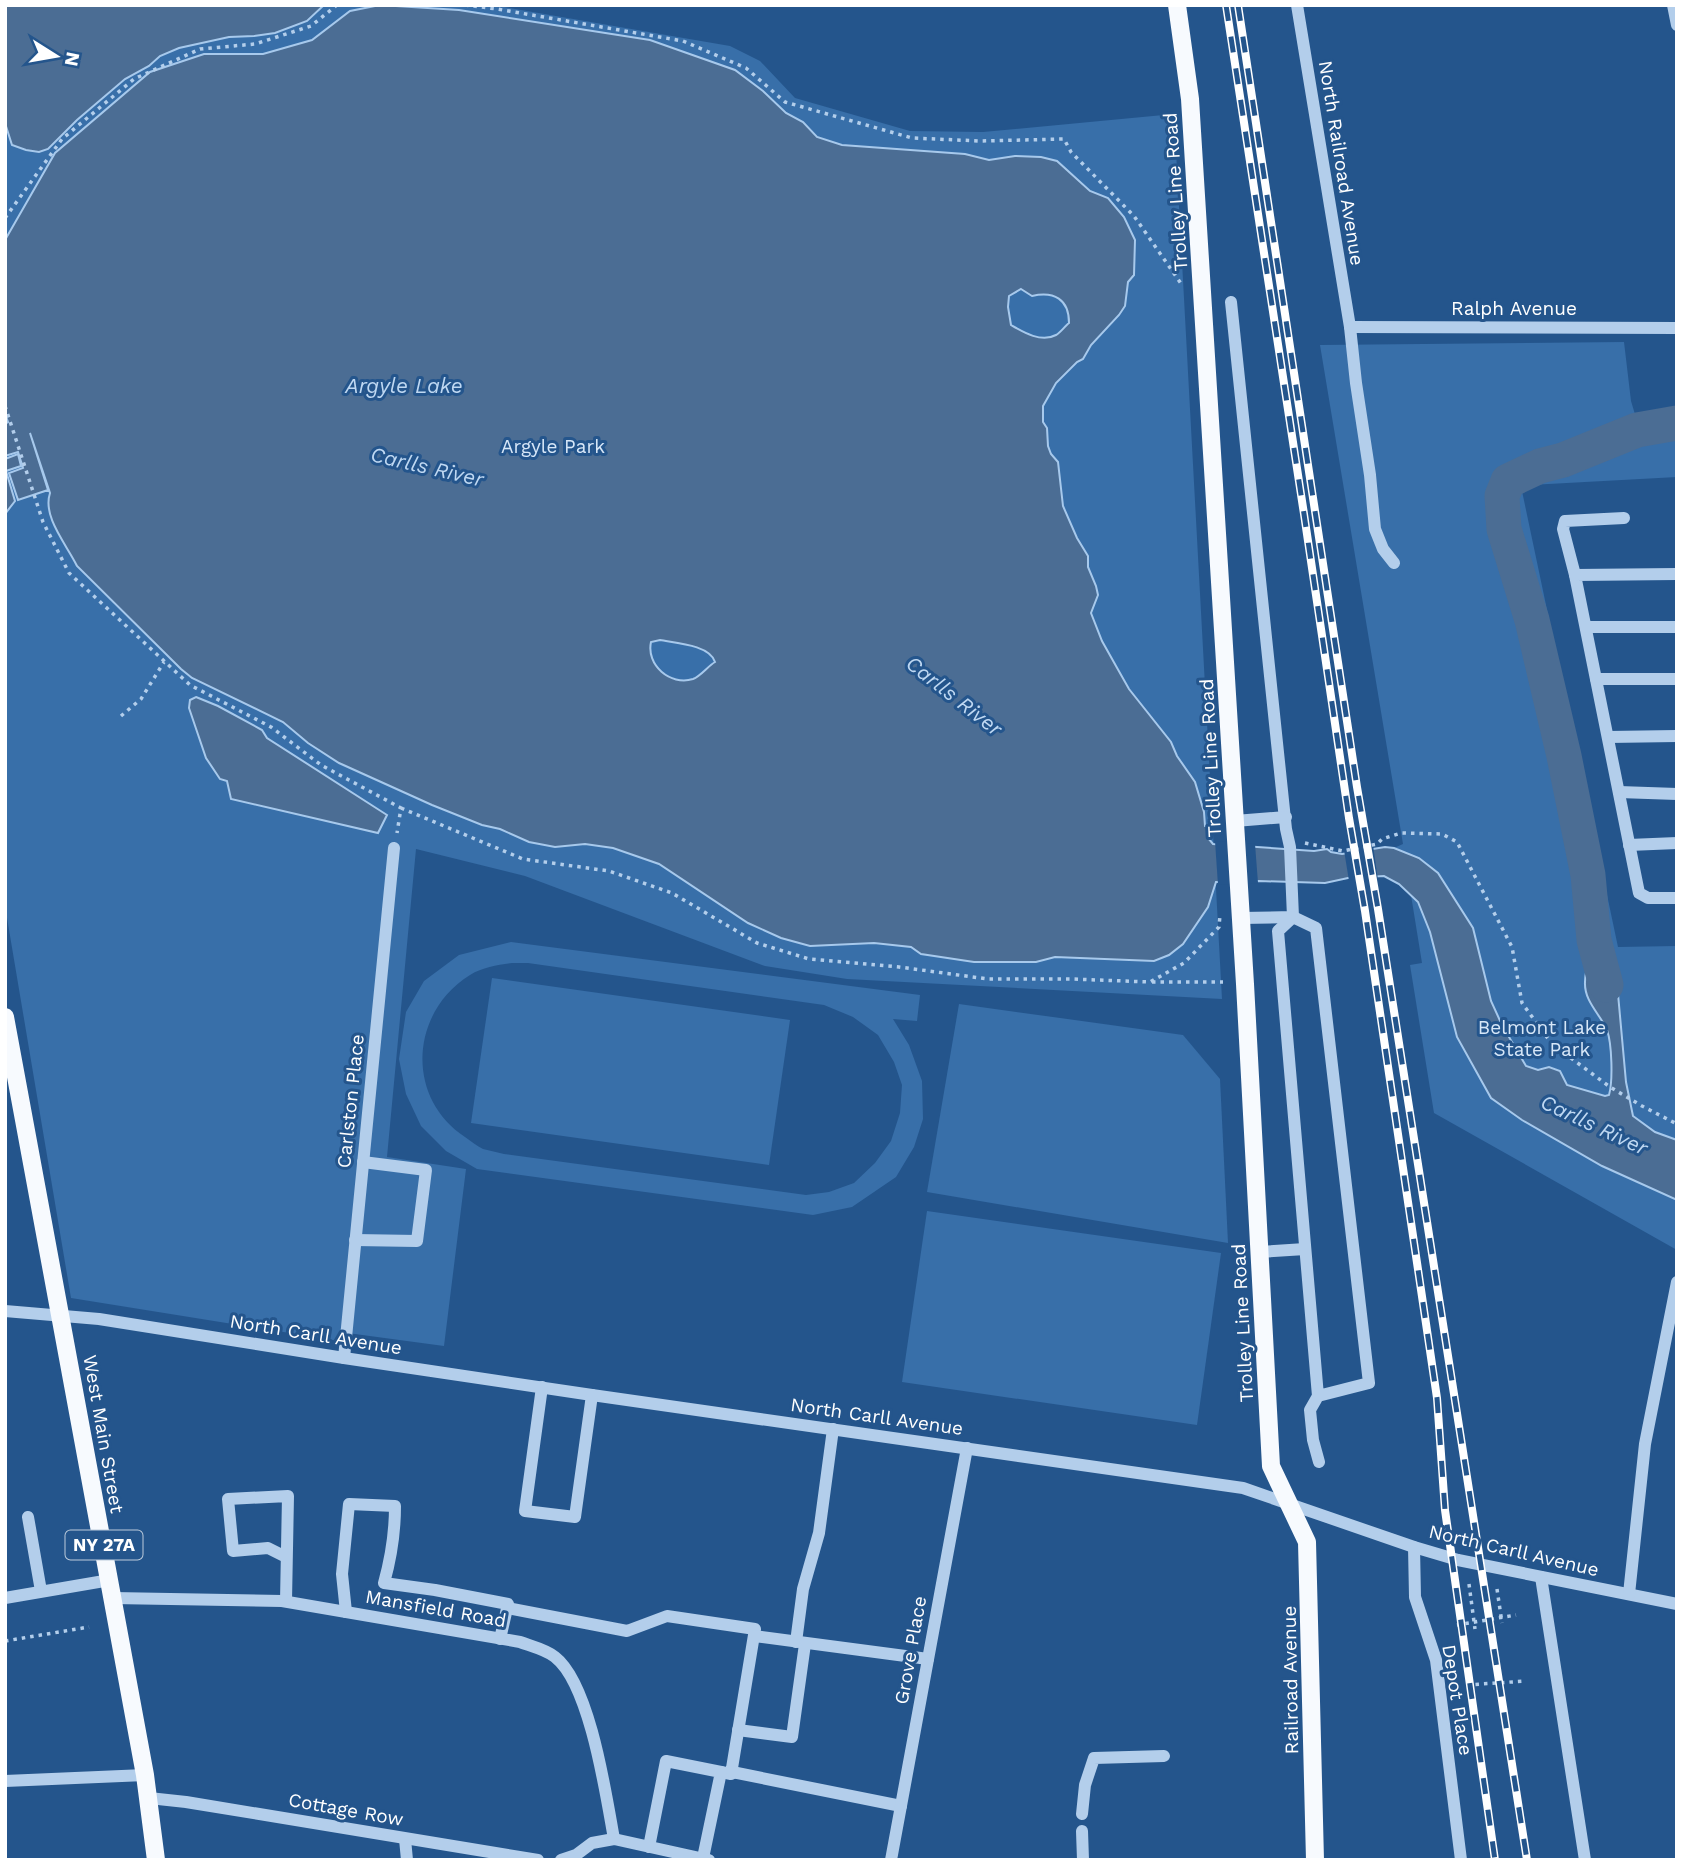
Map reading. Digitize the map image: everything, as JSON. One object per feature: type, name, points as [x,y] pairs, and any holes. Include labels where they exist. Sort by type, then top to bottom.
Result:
[{"type":"main road","name":"Trolley Line Road","points":[[1177,5],[1190,99],[1241,918],[1270,1466],[1290,1504]]},
{"type":"main road","name":"West Main Street","points":[[5,1017],[12,1088],[61,1315],[145,1775],[156,1860]]},
{"type":"main road","name":"Railroad Avenue","points":[[1290,1504],[1307,1542],[1315,1860]]},
{"type":"street","name":"North Railroad Avenue","points":[[1297,5],[1350,327],[1375,529],[1383,549],[1394,563]]},
{"type":"street","points":[[1673,5],[1677,25]]},
{"type":"street","points":[[1231,302],[1290,846],[1293,917],[1278,931],[1318,1396],[1310,1410],[1313,1440],[1319,1462]]},
{"type":"street","name":"Ralph Avenue","points":[[1350,327],[1677,328]]},
{"type":"street","points":[[1624,518],[1565,521],[1563,529],[1586,626],[1639,893],[1648,898],[1677,898]]},
{"type":"street","points":[[1575,575],[1677,574]]},
{"type":"street","points":[[1586,626],[1677,627]]},
{"type":"street","points":[[1596,679],[1677,679]]},
{"type":"street","points":[[1608,737],[1677,736]]},
{"type":"street","points":[[1619,792],[1677,794]]},
{"type":"street","points":[[1235,821],[1286,817]]},
{"type":"street","points":[[1629,845],[1677,843]]},
{"type":"street","name":"Carlston Place","points":[[344,1358],[394,848]]},
{"type":"street","points":[[1241,918],[1293,917],[1316,928],[1369,1383],[1318,1396]]},
{"type":"street","points":[[355,1240],[416,1241],[426,1170],[363,1162]]},
{"type":"street","points":[[1259,1252],[1305,1249]]},
{"type":"street","points":[[1629,1594],[1645,1444],[1677,1282]]},
{"type":"street","name":"North Carll Avenue","points":[[5,1311],[99,1319],[592,1395],[1243,1488],[1458,1560],[1677,1604]]},
{"type":"street","points":[[542,1387],[525,1511],[575,1517],[592,1395]]},
{"type":"street","points":[[738,1730],[792,1737],[803,1589],[820,1533],[833,1429]]},
{"type":"street","name":"Grove Place","points":[[891,1860],[967,1448]]},
{"type":"street","points":[[286,1557],[268,1548],[233,1551],[228,1499],[289,1496],[286,1601]]},
{"type":"street","points":[[346,1612],[342,1574],[349,1504],[395,1506],[391,1558],[384,1583],[508,1604],[500,1639]]},
{"type":"street","points":[[28,1517],[41,1591]]},
{"type":"street","name":"Depot Place","points":[[1414,1547],[1415,1597],[1436,1660],[1461,1860]]},
{"type":"street","points":[[1541,1577],[1585,1860]]},
{"type":"street","points":[[5,1598],[110,1580]]},
{"type":"street","name":"Mansfield Road","points":[[113,1598],[286,1601],[520,1642],[555,1656],[575,1679],[598,1752],[614,1839]]},
{"type":"street","points":[[507,1608],[627,1631],[667,1616],[755,1629],[738,1730],[706,1859],[614,1839],[592,1843],[561,1860]]},
{"type":"street","points":[[754,1636],[928,1658]]},
{"type":"street","points":[[1082,1814],[1085,1784],[1094,1758],[1164,1756]]},
{"type":"street","points":[[649,1847],[666,1761],[901,1806]]},
{"type":"street","points":[[5,1781],[145,1775]]},
{"type":"street","name":"Cottage Row","points":[[149,1798],[537,1860]]},
{"type":"street","points":[[1082,1831],[1083,1860]]},
{"type":"street","points":[[405,1839],[407,1860]]},
{"type":"path","points":[[5,218],[62,139],[134,79],[200,49],[256,44],[311,26],[337,5]]},
{"type":"path","points":[[465,5],[683,41],[746,68],[785,102],[912,138],[980,141],[1065,139],[1071,152],[1134,216],[1182,285]]},
{"type":"path","points":[[5,406],[43,522],[69,573],[190,685],[271,727],[321,765],[401,808],[523,859],[609,871],[672,893],[757,943],[809,959],[988,979],[1223,982]]},
{"type":"path","points":[[121,716],[141,699],[164,662]]},
{"type":"path","points":[[394,848],[401,808]]},
{"type":"path","points":[[1302,841],[1343,851],[1377,844],[1382,839],[1401,833],[1442,834],[1457,842],[1512,947],[1522,1003],[1552,1044],[1610,1087],[1677,1124]]},
{"type":"path","points":[[1150,982],[1184,963],[1219,927],[1220,913]]},
{"type":"path","points":[[1469,1584],[1475,1629]]},
{"type":"path","points":[[1497,1589],[1501,1620]]},
{"type":"path","points":[[1457,1625],[1501,1620],[1516,1615]]},
{"type":"path","points":[[5,1641],[89,1627]]},
{"type":"path","points":[[1467,1685],[1526,1681]]},
{"type":"green space","name":"Argyle Lake","points":[[5,5],[492,5],[730,46],[760,61],[795,98],[910,131],[983,132],[1174,114],[1222,999],[847,979],[765,966],[525,876],[416,849],[387,1157],[466,1169],[444,1346],[340,1332],[339,1341],[71,1298],[5,906]]},
{"type":"green space","name":"Belmont Lake State Park","points":[[1624,342],[1631,401],[1637,421],[1677,414],[1677,477],[1530,485],[1522,491],[1618,947],[1677,946],[1677,1250],[1434,1113],[1410,965],[1422,963],[1404,852],[1394,848],[1403,844],[1320,345]]},
{"type":"green space","points":[[511,942],[920,995],[917,1021],[893,1019],[909,1045],[922,1081],[923,1119],[914,1147],[896,1177],[852,1207],[813,1215],[477,1169],[446,1151],[421,1126],[406,1094],[399,1059],[406,1012],[424,981],[459,955]],"holes":[[[528,963],[824,1005],[853,1017],[878,1035],[894,1062],[902,1085],[900,1113],[891,1141],[875,1163],[854,1183],[829,1192],[806,1195],[483,1149],[446,1120],[432,1100],[424,1078],[422,1055],[426,1032],[435,1010],[450,991],[470,975],[496,966]]]},
{"type":"green space","points":[[492,978],[790,1020],[769,1165],[471,1123]]},
{"type":"green space","points":[[959,1004],[1183,1035],[1220,1079],[1228,1243],[927,1192]]},
{"type":"green space","points":[[927,1211],[1221,1253],[1197,1425],[902,1382]]},
{"type":"water","points":[[5,5],[324,5],[307,21],[275,33],[229,37],[179,48],[160,56],[149,66],[125,79],[48,149],[39,152],[12,145],[5,123]]},
{"type":"water","name":"Argyle Lake","points":[[380,5],[459,10],[650,40],[735,70],[786,113],[803,122],[817,137],[842,145],[965,154],[989,160],[1015,156],[1041,157],[1057,161],[1090,191],[1108,198],[1124,217],[1135,240],[1134,275],[1128,282],[1125,306],[1119,315],[1091,345],[1083,359],[1056,383],[1043,406],[1043,422],[1047,428],[1051,454],[1058,462],[1063,506],[1088,556],[1088,567],[1098,595],[1091,613],[1102,641],[1129,689],[1171,742],[1195,782],[1204,812],[1205,826],[1209,827],[1208,838],[1213,844],[1314,851],[1327,849],[1342,854],[1385,847],[1419,858],[1438,873],[1473,928],[1491,1001],[1526,1066],[1538,1070],[1549,1067],[1560,1071],[1567,1085],[1605,1096],[1609,1095],[1611,1081],[1609,1036],[1585,989],[1586,971],[1594,940],[1618,994],[1626,1082],[1633,1116],[1655,1132],[1677,1140],[1677,1200],[1602,1166],[1522,1120],[1491,1098],[1457,1037],[1430,932],[1418,902],[1399,884],[1384,876],[1348,878],[1325,883],[1216,882],[1208,907],[1183,944],[1169,955],[1154,961],[1055,957],[1036,962],[974,962],[921,954],[911,947],[874,943],[810,946],[781,938],[748,923],[659,864],[613,848],[585,844],[555,847],[529,842],[432,805],[339,763],[308,743],[283,722],[192,678],[181,669],[77,566],[52,521],[48,502],[50,493],[30,433],[48,490],[18,500],[9,473],[23,468],[18,452],[5,456],[5,424],[8,422],[5,413],[5,240],[55,153],[150,72],[204,54],[263,54],[312,40],[350,11]],"holes":[[[1021,289],[1032,296],[1047,295],[1059,299],[1066,308],[1069,323],[1056,335],[1044,338],[1032,336],[1011,325],[1009,296]],[[660,640],[700,648],[712,656],[715,662],[693,679],[668,676],[656,666],[650,650],[651,642]]]},
{"type":"water","points":[[18,454],[21,466],[6,471],[15,501],[5,514],[5,459]]},
{"type":"water","points":[[196,697],[262,730],[267,738],[387,815],[378,833],[231,799],[227,781],[220,779],[206,758],[189,708],[190,700]]},
{"type":"pier","points":[[1215,841],[1255,844],[1258,883],[1218,885]]},
{"type":"pier","points":[[1373,845],[1378,880],[1349,881],[1344,850]]},
{"type":"waterway","points":[[1606,985],[1594,940],[1588,875],[1564,756],[1532,620],[1504,529],[1502,496],[1508,481],[1540,466],[1563,460],[1637,430],[1677,423]]},
{"type":"railway","points":[[1226,5],[1437,1398],[1445,1510],[1495,1860]]},
{"type":"railway","points":[[1238,5],[1357,787],[1527,1860]]},
{"type":"park label","name":"Argyle Park","points":[[553,446]]},
{"type":"water label","name":"Carlls River","points":[[427,467]]},
{"type":"water label","name":"Carlls River","points":[[954,696]]},
{"type":"water label","name":"Carlls River","points":[[1594,1125]]}]
